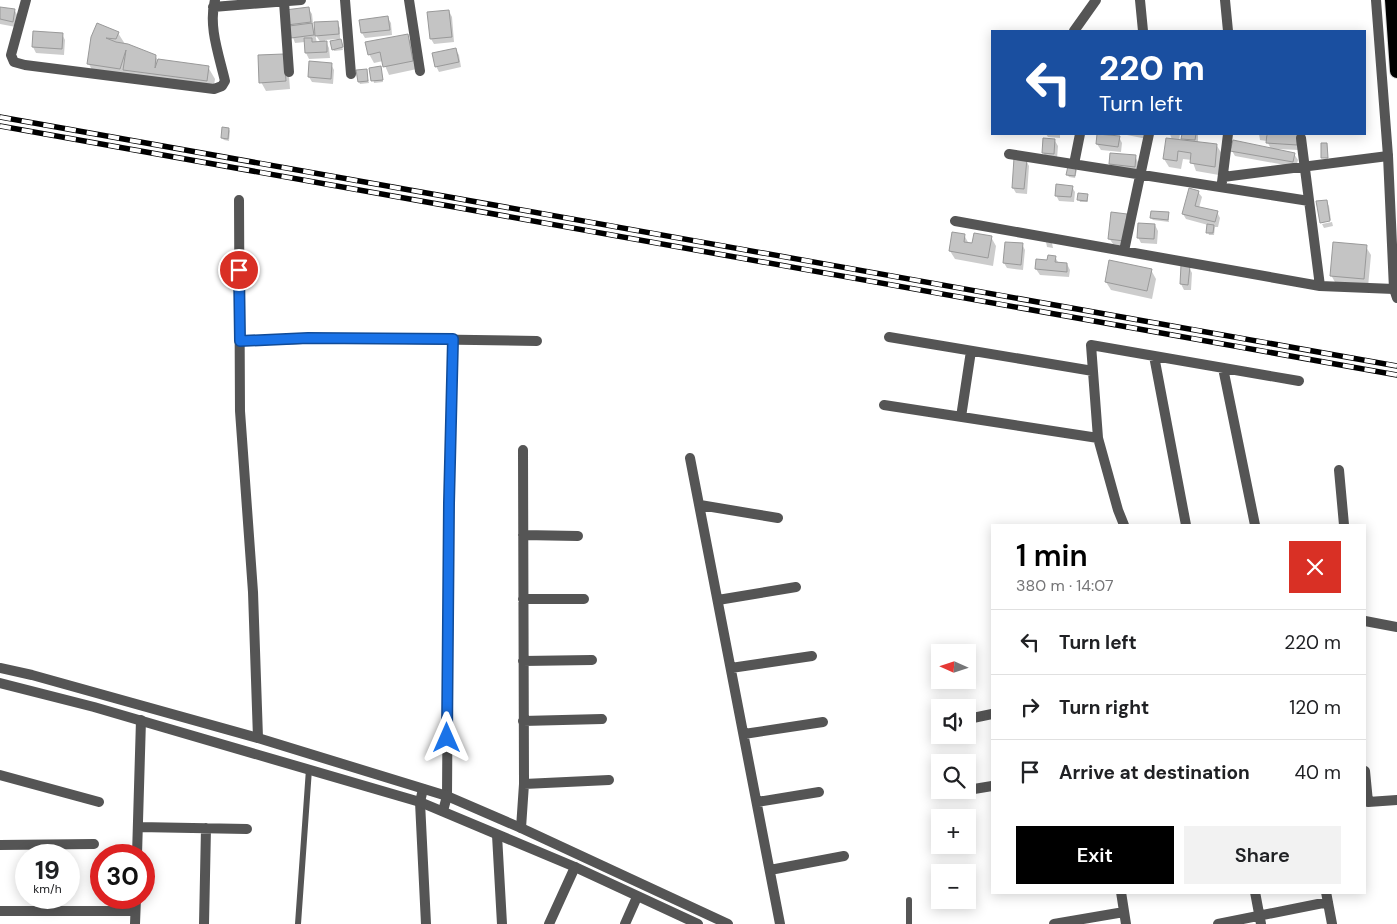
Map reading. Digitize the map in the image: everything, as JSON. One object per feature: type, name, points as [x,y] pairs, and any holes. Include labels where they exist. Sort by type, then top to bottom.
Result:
[{"type":"highway","points":[[1392,0],[1397,71]]},
{"type":"street","points":[[26,0],[11,55],[14,62],[214,89],[222,86],[225,81],[213,28],[214,4],[301,0]]},
{"type":"street","points":[[345,0],[351,74]]},
{"type":"street","points":[[409,0],[420,71]]},
{"type":"street","points":[[1075,30],[1096,0]]},
{"type":"street","points":[[1140,0],[1143,30]]},
{"type":"street","points":[[1225,0],[1228,30]]},
{"type":"street","points":[[955,221],[1320,286],[1395,294],[1388,156],[1376,0]]},
{"type":"street","points":[[284,2],[289,72]]},
{"type":"street","points":[[1074,164],[1080,135]]},
{"type":"street","points":[[1124,251],[1149,135]]},
{"type":"street","points":[[1222,182],[1228,135]]},
{"type":"street","points":[[1300,138],[1320,286]]},
{"type":"street","points":[[1009,154],[1140,175],[1222,182],[1309,201]]},
{"type":"street","points":[[1222,182],[1388,156]]},
{"type":"street","points":[[239,200],[240,411],[253,592],[258,738]]},
{"type":"street","points":[[889,337],[1093,371]]},
{"type":"street","points":[[240,341],[308,338],[537,341]]},
{"type":"street","points":[[444,811],[447,796],[449,503],[453,339]]},
{"type":"street","points":[[1124,524],[1098,438],[1091,345],[1299,381]]},
{"type":"street","points":[[961,417],[971,351]]},
{"type":"street","points":[[1154,356],[1186,524]]},
{"type":"street","points":[[1223,368],[1255,524]]},
{"type":"street","points":[[884,406],[1098,438]]},
{"type":"street","points":[[521,828],[524,784],[523,450]]},
{"type":"street","points":[[690,458],[780,924]]},
{"type":"street","points":[[1339,470],[1344,524]]},
{"type":"street","points":[[700,505],[778,518]]},
{"type":"street","points":[[523,535],[578,536]]},
{"type":"street","points":[[718,600],[796,587]]},
{"type":"street","points":[[523,599],[584,599]]},
{"type":"street","points":[[1366,621],[1397,627]]},
{"type":"street","points":[[731,668],[812,656]]},
{"type":"street","points":[[523,661],[592,660]]},
{"type":"street","points":[[0,668],[258,738],[447,796],[521,828],[728,924]]},
{"type":"street","points":[[0,683],[141,720],[420,802],[575,867],[698,924]]},
{"type":"street","points":[[976,717],[991,714]]},
{"type":"street","points":[[523,720],[602,719]]},
{"type":"street","points":[[137,844],[141,720]]},
{"type":"street","points":[[744,734],[823,722]]},
{"type":"street","points":[[0,775],[99,802]]},
{"type":"street","points":[[524,784],[609,780]]},
{"type":"street","points":[[1366,781],[1368,802],[1397,800]]},
{"type":"street","points":[[976,789],[991,786]]},
{"type":"street","points":[[423,789],[420,802],[426,924]]},
{"type":"street","points":[[757,802],[819,792]]},
{"type":"street","points":[[138,827],[247,829]]},
{"type":"street","points":[[204,924],[206,828]]},
{"type":"street","points":[[497,835],[502,924]]},
{"type":"street","points":[[0,845],[90,844]]},
{"type":"street","points":[[770,870],[844,856]]},
{"type":"street","points":[[549,924],[575,867]]},
{"type":"street","points":[[1121,894],[1126,924]]},
{"type":"street","points":[[1255,894],[1260,920]]},
{"type":"street","points":[[625,924],[637,897]]},
{"type":"street","points":[[1218,924],[1260,920],[1327,898],[1332,924]]},
{"type":"street","points":[[0,911],[135,911],[135,924]]},
{"type":"street","points":[[1054,924],[1124,912]]},
{"type":"lane","points":[[298,924],[309,769]]},
{"type":"lane","points":[[909,900],[909,924]]},
{"type":"building","points":[[0,7],[15,9],[13,22],[0,19]]},
{"type":"building","points":[[309,7],[311,22],[287,25],[285,10]]},
{"type":"building","points":[[449,10],[452,37],[430,39],[427,12]]},
{"type":"building","points":[[388,16],[390,30],[361,33],[359,20]]},
{"type":"building","points":[[338,21],[339,34],[315,36],[314,22]]},
{"type":"building","points":[[97,23],[119,32],[116,39],[106,38],[156,55],[155,68],[158,59],[209,66],[207,81],[123,70],[126,50],[120,69],[87,64],[91,37]]},
{"type":"building","points":[[312,23],[314,35],[291,38],[289,26]]},
{"type":"building","points":[[33,31],[63,33],[62,49],[32,47]]},
{"type":"building","points":[[408,34],[413,61],[383,67],[380,52],[368,55],[365,42]]},
{"type":"building","points":[[304,38],[312,38],[312,42],[327,41],[327,52],[305,53]]},
{"type":"building","points":[[341,39],[343,47],[332,50],[330,41]]},
{"type":"building","points":[[456,48],[459,62],[435,67],[432,53]]},
{"type":"building","points":[[284,54],[286,81],[259,83],[258,55]]},
{"type":"building","points":[[309,61],[332,63],[331,79],[308,77]]},
{"type":"building","points":[[381,66],[383,80],[371,81],[369,68]]},
{"type":"building","points":[[367,69],[368,81],[358,82],[356,70]]},
{"type":"building","points":[[222,127],[229,128],[228,139],[221,138]]},
{"type":"building","points":[[1097,135],[1120,136],[1118,147],[1096,144]]},
{"type":"building","points":[[1182,135],[1196,135],[1195,140],[1181,139]]},
{"type":"building","points":[[1267,135],[1297,135],[1297,145],[1266,143]]},
{"type":"building","points":[[1043,138],[1055,139],[1054,154],[1042,153]]},
{"type":"building","points":[[1166,138],[1217,144],[1215,167],[1190,163],[1191,153],[1178,151],[1177,161],[1163,159]]},
{"type":"building","points":[[1233,140],[1295,153],[1293,162],[1230,151]]},
{"type":"building","points":[[1321,143],[1327,143],[1328,158],[1321,158]]},
{"type":"building","points":[[1110,153],[1136,155],[1135,167],[1109,164]]},
{"type":"building","points":[[1014,158],[1027,159],[1024,189],[1012,188]]},
{"type":"building","points":[[1068,166],[1076,167],[1075,176],[1066,175]]},
{"type":"building","points":[[1056,184],[1073,186],[1071,197],[1055,196]]},
{"type":"building","points":[[1189,188],[1199,191],[1195,206],[1218,211],[1215,222],[1182,214]]},
{"type":"building","points":[[1078,193],[1088,194],[1087,201],[1077,200]]},
{"type":"building","points":[[1327,200],[1330,221],[1320,223],[1316,201]]},
{"type":"building","points":[[1151,211],[1169,212],[1168,220],[1150,218]]},
{"type":"building","points":[[1111,212],[1127,214],[1124,241],[1108,239]]},
{"type":"building","points":[[1138,223],[1155,224],[1154,239],[1137,238]]},
{"type":"building","points":[[1207,224],[1214,225],[1213,233],[1206,233]]},
{"type":"building","points":[[952,232],[965,234],[964,242],[972,243],[974,233],[992,236],[988,258],[949,251]]},
{"type":"building","points":[[1005,242],[1023,243],[1021,265],[1003,263]]},
{"type":"building","points":[[1333,242],[1367,245],[1364,279],[1330,276]]},
{"type":"building","points":[[1048,255],[1056,256],[1055,262],[1067,263],[1067,272],[1035,269],[1036,259],[1047,260]]},
{"type":"building","points":[[1109,260],[1152,269],[1147,291],[1105,282]]},
{"type":"building","points":[[1181,265],[1190,266],[1188,285],[1180,284]]},
{"type":"railway","points":[[0,117],[1397,366]]},
{"type":"railway","points":[[0,126],[1397,375]]},
{"type":"route","points":[[239,270],[240,341],[308,338],[453,339],[449,503],[447,738]]}]
